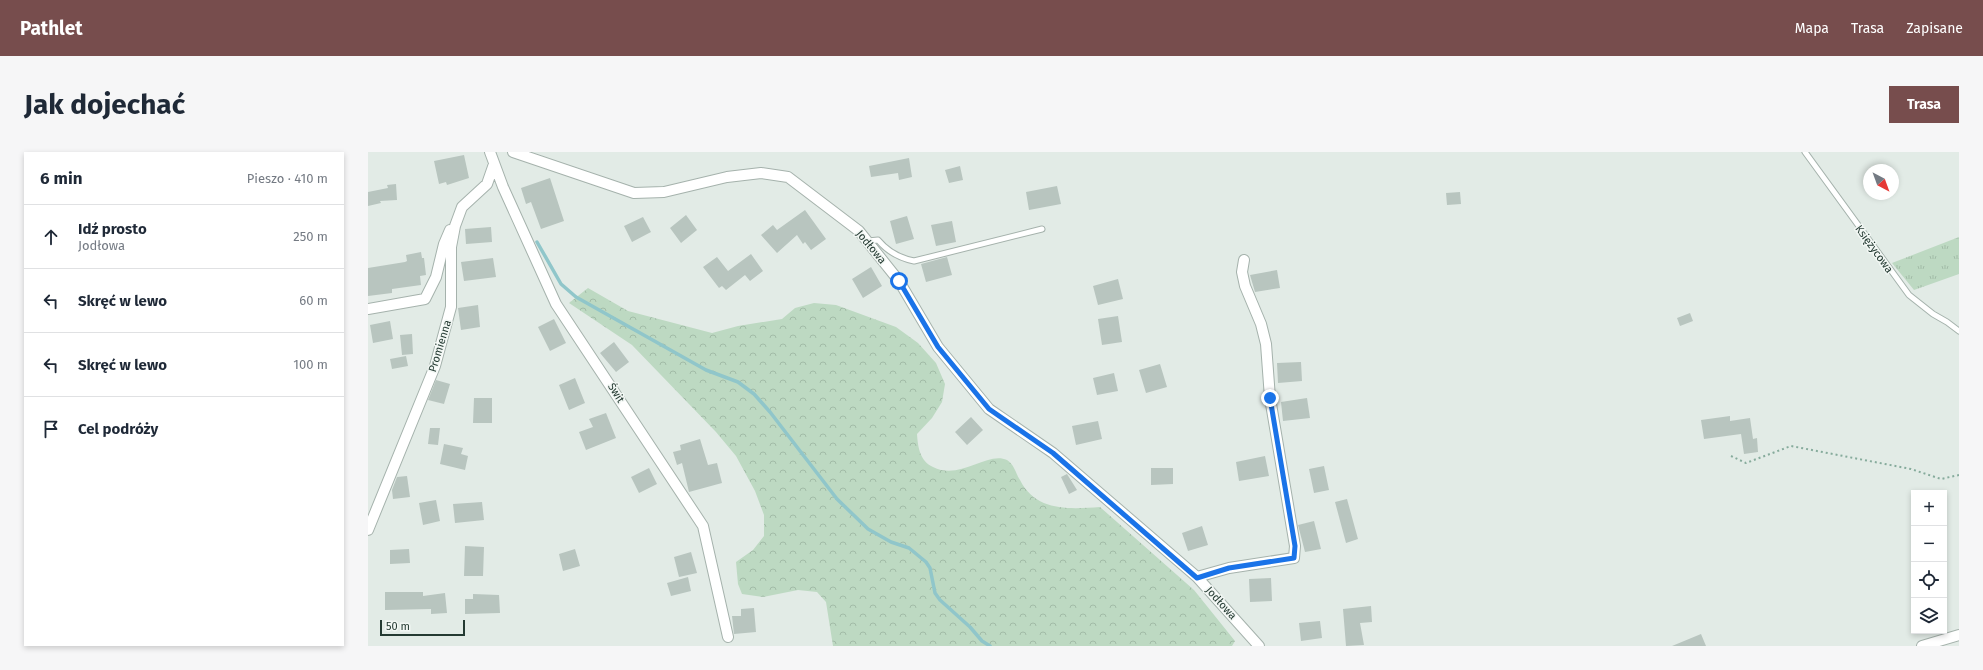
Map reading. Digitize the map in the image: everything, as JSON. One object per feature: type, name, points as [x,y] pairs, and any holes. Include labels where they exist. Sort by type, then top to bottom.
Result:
[{"type":"street","name":"Świt","points":[[490,152],[556,304],[703,526],[728,637]]},
{"type":"street","name":"Jodłowa","points":[[513,152],[634,193],[664,192],[727,177],[755,174],[788,177],[860,231],[899,281],[938,347],[989,409],[1053,453],[1197,578],[1259,646]]},
{"type":"street","name":"Promienna","points":[[368,530],[435,366],[451,307],[450,247],[459,214],[462,207],[487,184],[494,164]]},
{"type":"street","points":[[368,309],[425,299],[436,278],[444,244],[459,214]]},
{"type":"street","points":[[1197,578],[1229,568],[1294,558],[1295,546],[1270,398],[1266,344],[1261,324],[1245,286],[1242,272],[1244,260]]},
{"type":"street","points":[[1922,646],[1959,635]]},
{"type":"lane","name":"Księżycowa","points":[[1805,152],[1909,295],[1933,314],[1959,331]]},
{"type":"lane","points":[[867,241],[878,240],[885,249],[900,258],[914,261],[1042,228]]},
{"type":"path","points":[[1731,456],[1746,463],[1791,446],[1911,469],[1941,479],[1959,475]]},
{"type":"green space","points":[[1959,237],[1959,274],[1914,290],[1892,263]]},
{"type":"green space","points":[[588,288],[628,311],[712,333],[738,326],[782,319],[795,308],[814,303],[836,305],[896,327],[918,343],[936,363],[945,384],[942,402],[932,418],[917,434],[920,454],[925,461],[933,467],[953,471],[991,459],[999,458],[1007,460],[1027,490],[1035,498],[1044,503],[1066,508],[1100,507],[1194,590],[1235,641],[1232,646],[833,646],[826,602],[817,592],[798,590],[763,597],[742,594],[738,584],[736,562],[753,550],[764,536],[764,515],[755,491],[736,456],[716,432],[632,345],[569,303]]},
{"type":"building","points":[[464,155],[469,178],[447,185],[446,182],[439,184],[434,161]]},
{"type":"building","points":[[909,158],[912,177],[899,180],[898,173],[871,177],[869,166]]},
{"type":"building","points":[[960,166],[963,180],[949,183],[945,170]]},
{"type":"building","points":[[550,178],[564,221],[541,229],[531,202],[526,204],[521,188]]},
{"type":"building","points":[[396,184],[397,200],[380,201],[381,203],[368,206],[368,192],[388,188],[387,185]]},
{"type":"building","points":[[1057,186],[1061,204],[1029,210],[1026,192]]},
{"type":"building","points":[[1460,192],[1461,204],[1447,205],[1446,193]]},
{"type":"building","points":[[805,210],[826,239],[811,250],[805,242],[803,244],[797,235],[777,253],[761,235],[773,225],[777,230]]},
{"type":"building","points":[[686,215],[697,230],[681,243],[670,228]]},
{"type":"building","points":[[907,216],[914,239],[896,244],[890,221]]},
{"type":"building","points":[[643,217],[651,232],[632,242],[624,226]]},
{"type":"building","points":[[952,221],[956,242],[936,246],[931,225]]},
{"type":"building","points":[[491,227],[492,242],[466,244],[465,229]]},
{"type":"building","points":[[421,252],[422,258],[424,258],[426,275],[420,276],[421,285],[392,289],[392,293],[368,296],[368,268],[405,262],[407,261],[406,255]]},
{"type":"building","points":[[751,254],[763,271],[750,281],[745,275],[726,290],[722,286],[719,288],[703,267],[717,257],[728,271]]},
{"type":"building","points":[[947,257],[952,275],[926,282],[921,264]]},
{"type":"building","points":[[493,258],[496,277],[464,281],[461,262]]},
{"type":"building","points":[[871,267],[882,286],[863,298],[852,279]]},
{"type":"building","points":[[1277,270],[1280,288],[1255,292],[1250,275]]},
{"type":"building","points":[[1118,279],[1123,299],[1098,305],[1093,286]]},
{"type":"building","points":[[478,305],[480,327],[461,330],[458,308]]},
{"type":"building","points":[[1690,313],[1693,321],[1680,326],[1677,318]]},
{"type":"building","points":[[1118,316],[1122,342],[1102,345],[1098,319]]},
{"type":"building","points":[[554,319],[566,343],[550,351],[538,327]]},
{"type":"building","points":[[390,321],[393,339],[373,343],[370,325]]},
{"type":"building","points":[[412,334],[413,354],[402,355],[400,335]]},
{"type":"building","points":[[614,342],[629,362],[616,372],[600,353]]},
{"type":"building","points":[[406,356],[408,366],[392,369],[390,359]]},
{"type":"building","points":[[1301,362],[1302,381],[1278,383],[1277,363]]},
{"type":"building","points":[[1160,364],[1167,387],[1146,393],[1139,370]]},
{"type":"building","points":[[1114,373],[1118,391],[1097,395],[1093,378]]},
{"type":"building","points":[[575,378],[585,403],[569,410],[559,385]]},
{"type":"building","points":[[436,380],[450,384],[444,404],[428,400]]},
{"type":"building","points":[[474,398],[492,398],[492,423],[473,423]]},
{"type":"building","points":[[1307,398],[1310,418],[1283,421],[1281,402]]},
{"type":"building","points":[[606,413],[616,438],[586,450],[579,432],[593,427],[589,419]]},
{"type":"building","points":[[1730,416],[1730,421],[1750,418],[1753,439],[1757,438],[1758,452],[1744,454],[1741,434],[1704,439],[1701,420]]},
{"type":"building","points":[[971,417],[983,430],[967,445],[955,432]]},
{"type":"building","points":[[1098,421],[1102,439],[1076,445],[1072,426]]},
{"type":"building","points":[[430,428],[440,428],[438,445],[428,444]]},
{"type":"building","points":[[700,439],[708,465],[717,463],[722,483],[689,492],[682,463],[677,465],[673,452],[681,450],[680,445]]},
{"type":"building","points":[[444,444],[463,448],[461,454],[468,456],[465,470],[440,464]]},
{"type":"building","points":[[1265,456],[1269,476],[1239,481],[1236,462]]},
{"type":"building","points":[[1324,466],[1329,490],[1314,493],[1309,469]]},
{"type":"building","points":[[649,468],[657,484],[639,493],[631,477]]},
{"type":"building","points":[[1151,468],[1173,468],[1173,484],[1151,485]]},
{"type":"building","points":[[1067,474],[1077,490],[1069,494],[1061,477]]},
{"type":"building","points":[[407,476],[410,497],[393,499],[392,490],[397,477]]},
{"type":"building","points":[[1347,499],[1358,539],[1346,543],[1335,502]]},
{"type":"building","points":[[436,500],[440,521],[423,525],[419,503]]},
{"type":"building","points":[[482,502],[484,520],[455,523],[453,504]]},
{"type":"building","points":[[1314,521],[1321,549],[1305,552],[1298,525]]},
{"type":"building","points":[[1202,526],[1208,545],[1188,551],[1182,533]]},
{"type":"building","points":[[465,546],[484,547],[483,576],[464,576]]},
{"type":"building","points":[[409,549],[410,563],[390,564],[390,550]]},
{"type":"building","points":[[575,549],[580,566],[563,571],[559,554]]},
{"type":"building","points":[[691,552],[697,573],[679,577],[674,557]]},
{"type":"building","points":[[688,577],[691,591],[671,596],[667,583]]},
{"type":"building","points":[[1271,578],[1272,601],[1250,602],[1249,579]]},
{"type":"building","points":[[385,592],[423,592],[423,596],[445,593],[447,613],[431,614],[431,609],[385,610]]},
{"type":"building","points":[[473,594],[499,595],[500,613],[465,614],[465,599],[473,599]]},
{"type":"building","points":[[1371,606],[1372,622],[1360,623],[1364,645],[1346,646],[1343,609]]},
{"type":"building","points":[[754,608],[756,632],[734,634],[732,616],[741,616],[741,609]]},
{"type":"building","points":[[1320,621],[1322,638],[1301,641],[1299,623]]},
{"type":"building","points":[[1701,634],[1706,646],[1672,646]]},
{"type":"waterway","points":[[537,242],[561,284],[576,297],[706,370],[738,382],[754,394],[770,412],[837,499],[868,529],[891,542],[909,548],[926,562],[930,568],[935,593],[940,600],[970,627],[982,641],[990,646]]},
{"type":"route","points":[[899,281],[938,347],[989,409],[1053,453],[1197,578],[1229,568],[1294,558],[1295,546],[1270,398]]}]
